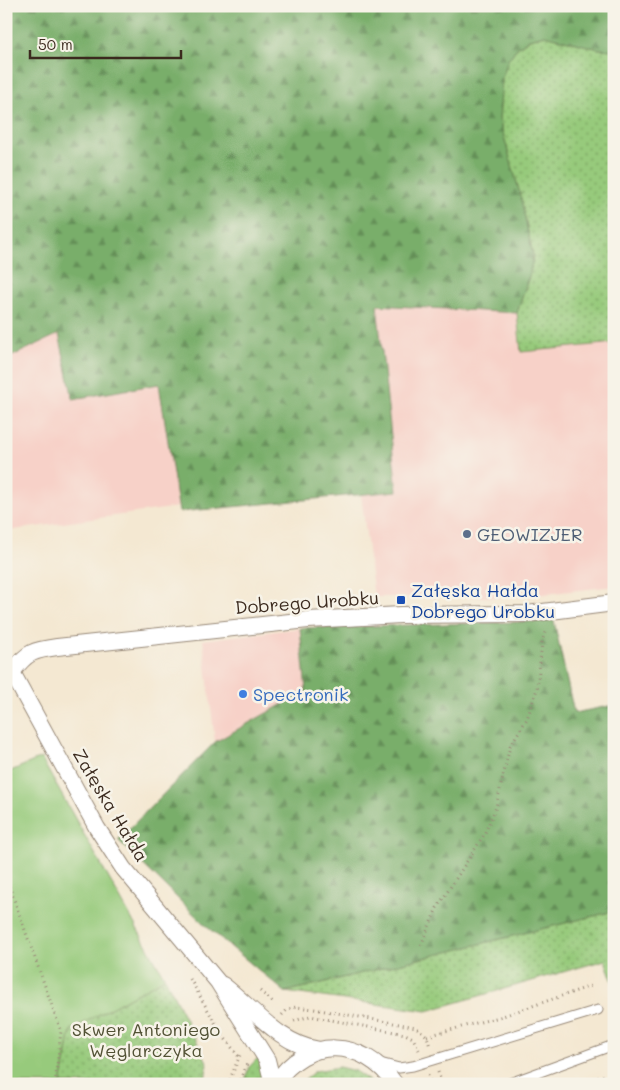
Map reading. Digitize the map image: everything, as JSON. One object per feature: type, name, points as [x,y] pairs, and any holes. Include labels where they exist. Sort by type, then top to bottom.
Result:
[{"type":"street","name":"Dobrego Urobku","points":[[10,666],[38,649],[236,627],[365,616],[551,612],[614,603]]},
{"type":"street","name":"Załęska Hałda","points":[[10,666],[97,828],[123,868],[218,982],[267,1060],[274,1084]]},
{"type":"street","name":"Załęska Hałda","points":[[218,982],[286,1040],[306,1048],[319,1050]]},
{"type":"street","points":[[274,1084],[291,1063],[304,1055],[319,1050],[350,1049],[377,1062],[395,1084]]},
{"type":"lane","points":[[377,1062],[399,1068],[413,1066],[598,1010]]},
{"type":"lane","points":[[507,1084],[611,1046]]},
{"type":"path","points":[[421,945],[437,908],[484,835],[496,807],[510,746],[527,719],[536,690],[542,642],[551,612]]},
{"type":"path","points":[[6,877],[61,1031],[55,1084]]},
{"type":"path","points":[[185,970],[221,1033],[239,1057]]},
{"type":"path","points":[[427,1036],[503,1016],[591,986]]},
{"type":"path","points":[[579,1084],[614,1072]]},
{"type":"shaded area","points":[[377,304],[517,313],[521,352],[614,343],[614,586],[518,597],[374,597],[361,494],[397,490]]},
{"type":"shaded area","points":[[59,334],[73,399],[159,384],[178,507],[6,531],[6,359]]},
{"type":"shaded area","points":[[300,628],[306,691],[215,742],[203,640]]},
{"type":"green space","points":[[6,6],[614,6],[614,50],[599,49],[545,35],[529,39],[516,49],[508,60],[502,78],[499,119],[520,194],[533,256],[530,273],[517,313],[377,305],[397,491],[179,512],[159,384],[73,399],[59,334],[6,359]]},
{"type":"green space","points":[[546,35],[599,49],[614,50],[614,343],[521,352],[517,313],[530,273],[533,256],[520,194],[499,119],[502,78],[508,60],[516,49],[530,39]]},
{"type":"green space","points":[[554,621],[574,713],[614,705],[614,911],[285,992],[206,926],[118,840],[215,742],[306,691],[300,628]]},
{"type":"green space","points":[[41,758],[165,978],[71,1030],[61,1084],[6,1084],[6,773]]},
{"type":"green space","points":[[614,911],[614,985],[605,960],[427,1011],[285,992]]},
{"type":"green space","name":"Skwer Antoniego Węglarczyka","points":[[165,978],[207,1062],[205,1084],[61,1084],[71,1030]]},
{"type":"green space","points":[[259,1057],[262,1072],[259,1084],[244,1084],[249,1067]]},
{"type":"green space","points":[[339,1067],[355,1071],[373,1084],[299,1084],[315,1071]]},
{"type":"place","name":"GEOWIZJER","points":[[467,534]]},
{"type":"place","name":"Załęska Hałda Dobrego Urobku","points":[[401,600]]},
{"type":"place","name":"Spectronik","points":[[243,694]]}]
